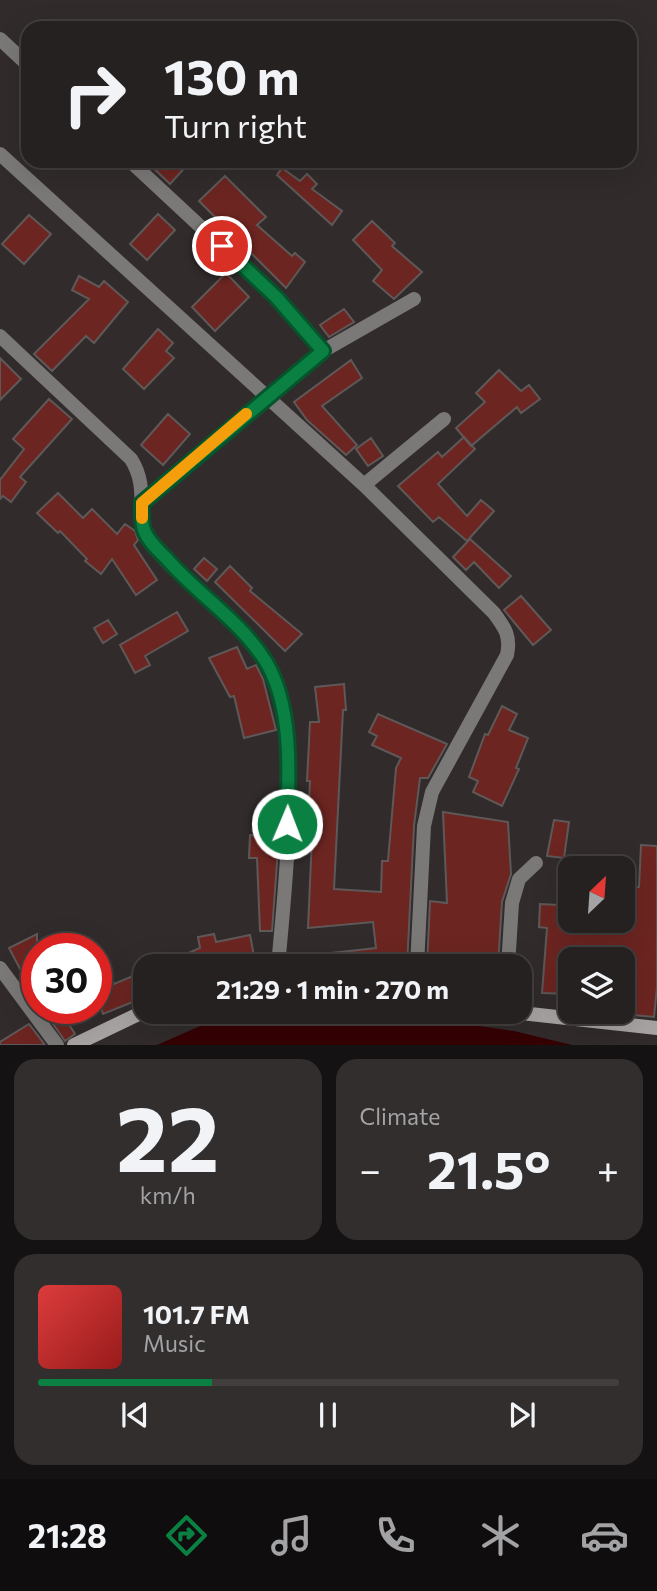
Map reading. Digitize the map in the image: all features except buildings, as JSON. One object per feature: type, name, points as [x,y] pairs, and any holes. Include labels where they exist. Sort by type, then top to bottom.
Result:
[{"type":"street","points":[[0,39],[21,58]]},
{"type":"street","points":[[0,154],[364,485],[494,613],[510,640],[508,655],[432,792],[424,826],[418,954]]},
{"type":"street","points":[[138,168],[276,297],[323,351]]},
{"type":"street","points":[[142,503],[323,351],[414,299]]},
{"type":"street","points":[[0,336],[131,459],[140,473],[143,528],[149,539],[198,593],[240,628],[267,664],[282,704],[288,799],[279,954]]},
{"type":"street","points":[[364,485],[443,419]]},
{"type":"street","points":[[509,954],[512,903],[519,879],[536,863]]},
{"type":"street","points":[[0,968],[57,1045]]},
{"type":"street","points":[[532,1014],[657,1028]]},
{"type":"street","points":[[74,1045],[133,1018]]},
{"type":"shaded area","points":[[205,1024],[466,1024],[514,1031],[572,1045],[157,1045]]},
{"type":"slow traffic","points":[[142,518],[142,503],[246,414]]},
{"type":"route","points":[[222,246],[276,297],[323,351],[142,503],[143,528],[149,539],[182,577],[240,628],[267,664],[282,704],[287,824]]}]
